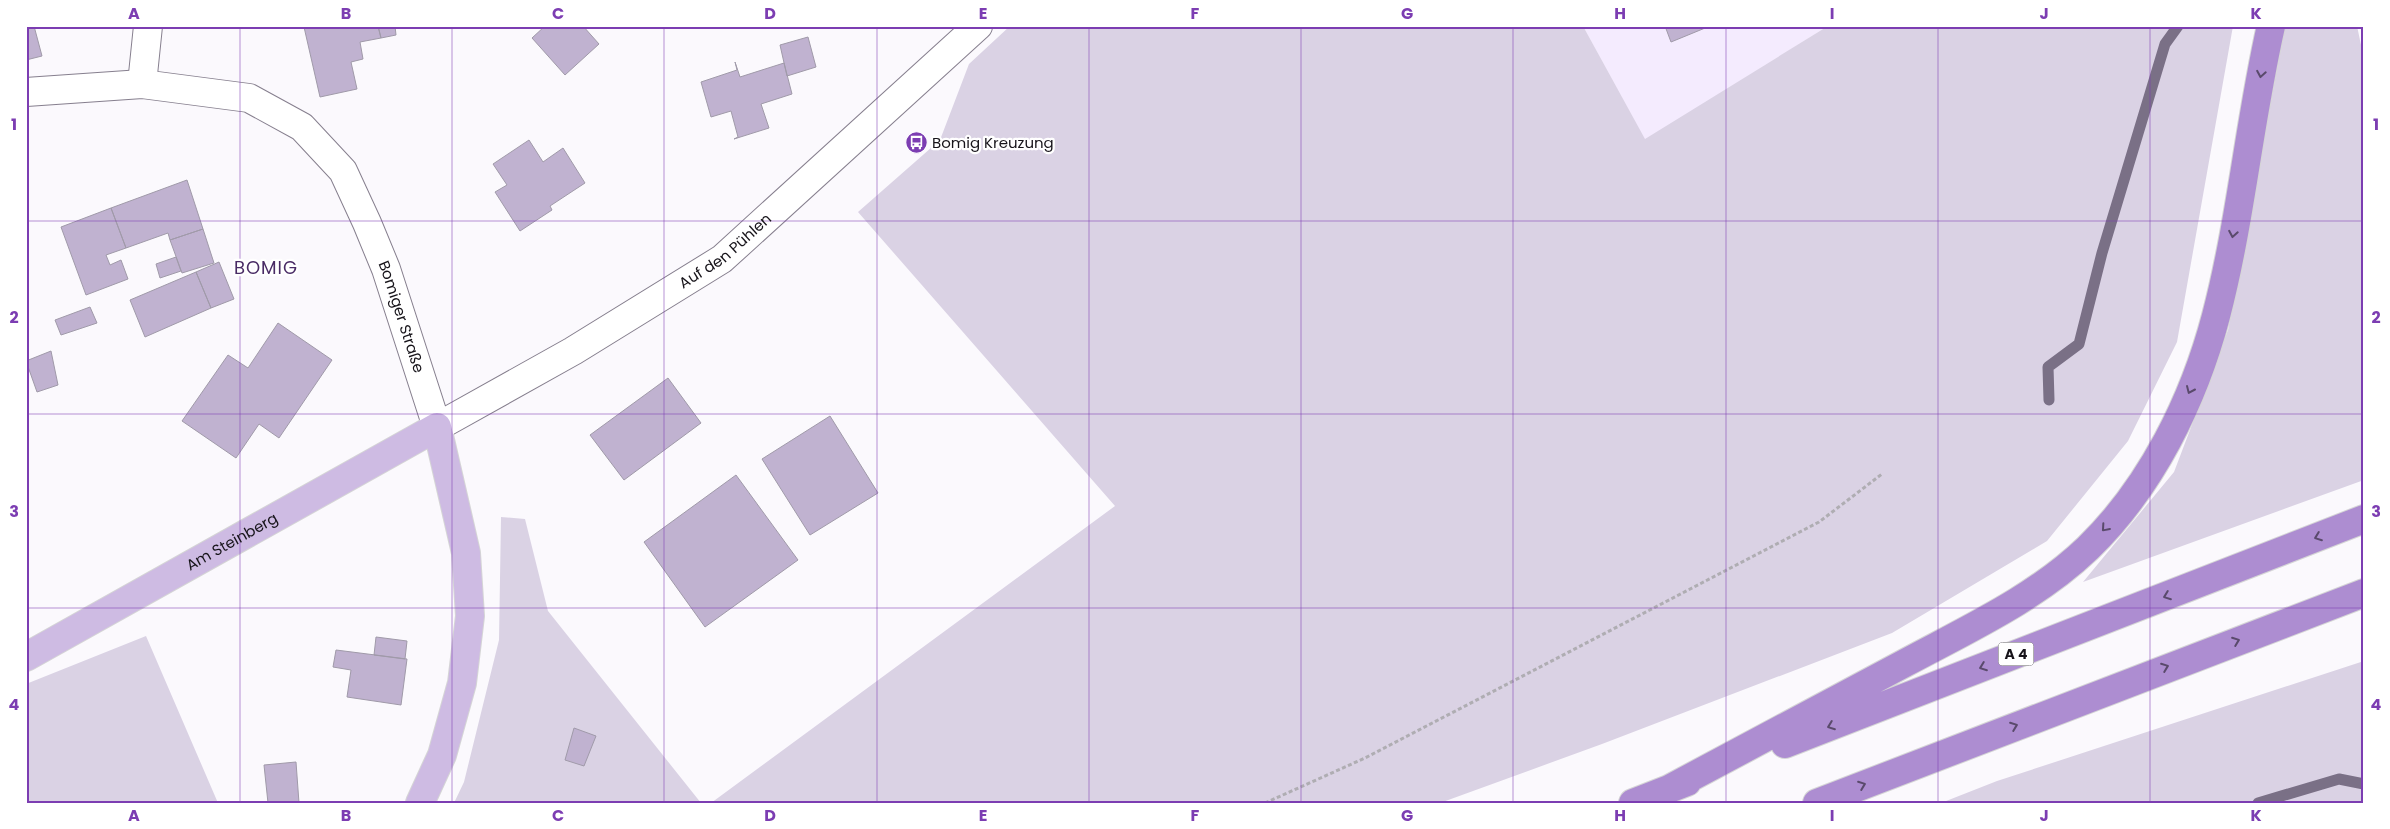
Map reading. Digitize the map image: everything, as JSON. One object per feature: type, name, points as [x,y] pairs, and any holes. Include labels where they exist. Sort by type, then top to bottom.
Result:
[{"type":"highway","points":[[1669,789],[1967,630],[2032,592],[2088,548],[2134,494],[2168,440],[2197,374],[2216,316],[2271,26]]},
{"type":"highway","name":"A 4","points":[[1633,803],[2364,519]]},
{"type":"highway","points":[[1817,803],[2364,592]]},
{"type":"main road","name":"Am Steinberg","points":[[26,657],[437,427]]},
{"type":"main road","name":"Bomiger Straße","points":[[420,803],[442,756],[462,683],[470,616],[466,553],[437,427]]},
{"type":"street","points":[[142,84],[148,26]]},
{"type":"street","name":"Auf den Pühlen","points":[[437,427],[573,351],[722,259],[978,26]]},
{"type":"street","name":"Bomiger Straße","points":[[26,92],[142,84],[249,98],[302,127],[342,171],[386,269],[437,427]]},
{"type":"path","points":[[1265,803],[1365,758],[1819,522],[1882,474]]},
{"type":"shaded area","points":[[1010,26],[1583,26],[1645,139],[1828,26],[2233,26],[2177,342],[2128,441],[2047,541],[1892,633],[1602,744],[1440,803],[711,803],[1115,506],[858,212],[940,140],[969,64]]},
{"type":"shaded area","points":[[1583,26],[1828,26],[1645,140]]},
{"type":"shaded area","points":[[2285,26],[2357,26],[2364,59],[2364,480],[2083,582],[2174,472],[2228,330]]},
{"type":"shaded area","points":[[501,517],[525,519],[548,611],[701,803],[454,803],[464,782],[499,640]]},
{"type":"shaded area","points":[[146,636],[218,803],[26,803],[26,684]]},
{"type":"shaded area","points":[[2364,661],[2364,803],[1941,803],[1997,781]]},
{"type":"building","points":[[26,26],[34,26],[42,56],[26,60]]},
{"type":"building","points":[[302,26],[378,26],[381,38],[360,42],[363,59],[351,62],[357,89],[320,97],[304,27]]},
{"type":"building","points":[[378,26],[395,26],[396,35],[381,38]]},
{"type":"building","points":[[545,26],[583,26],[599,44],[565,75],[532,38]]},
{"type":"building","points":[[1665,26],[1710,26],[1671,42]]},
{"type":"building","points":[[808,37],[816,67],[787,76],[780,45]]},
{"type":"building","points":[[735,62],[740,77],[784,63],[792,94],[761,104],[769,128],[734,139],[738,137],[731,111],[711,117],[701,82],[737,70]]},
{"type":"building","points":[[529,140],[543,162],[563,148],[585,183],[550,206],[552,210],[520,231],[495,192],[507,185],[493,164]]},
{"type":"building","points":[[187,180],[203,229],[170,240],[168,233],[126,248],[111,208]]},
{"type":"building","points":[[111,208],[126,248],[106,255],[110,265],[121,260],[128,279],[86,295],[61,227]]},
{"type":"building","points":[[203,229],[214,263],[182,273],[170,240]]},
{"type":"building","points":[[176,257],[181,271],[160,278],[156,264]]},
{"type":"building","points":[[219,262],[234,299],[211,308],[196,272]]},
{"type":"building","points":[[196,272],[211,308],[145,337],[130,300]]},
{"type":"building","points":[[90,307],[97,323],[61,335],[55,320]]},
{"type":"building","points":[[278,323],[332,360],[279,438],[259,424],[236,458],[182,421],[228,355],[248,368]]},
{"type":"building","points":[[51,351],[58,385],[37,392],[26,361]]},
{"type":"building","points":[[668,378],[701,423],[624,480],[590,435]]},
{"type":"building","points":[[830,416],[878,493],[810,535],[762,459]]},
{"type":"building","points":[[736,475],[798,560],[705,627],[644,542]]},
{"type":"building","points":[[376,637],[407,641],[405,659],[374,655]]},
{"type":"building","points":[[336,650],[407,659],[401,705],[347,697],[351,670],[333,667]]},
{"type":"building","points":[[574,728],[596,736],[584,766],[565,760]]},
{"type":"building","points":[[296,762],[299,803],[268,803],[264,765]]},
{"type":"waterway","points":[[2049,400],[2048,367],[2079,344],[2102,253],[2165,44],[2178,26]]},
{"type":"waterway","points":[[2258,803],[2339,779],[2364,784]]},
{"type":"place","name":"Bomig Kreuzung","points":[[916,143]]},
{"type":"district","name":"BOMIG","points":[[266,268]]}]
